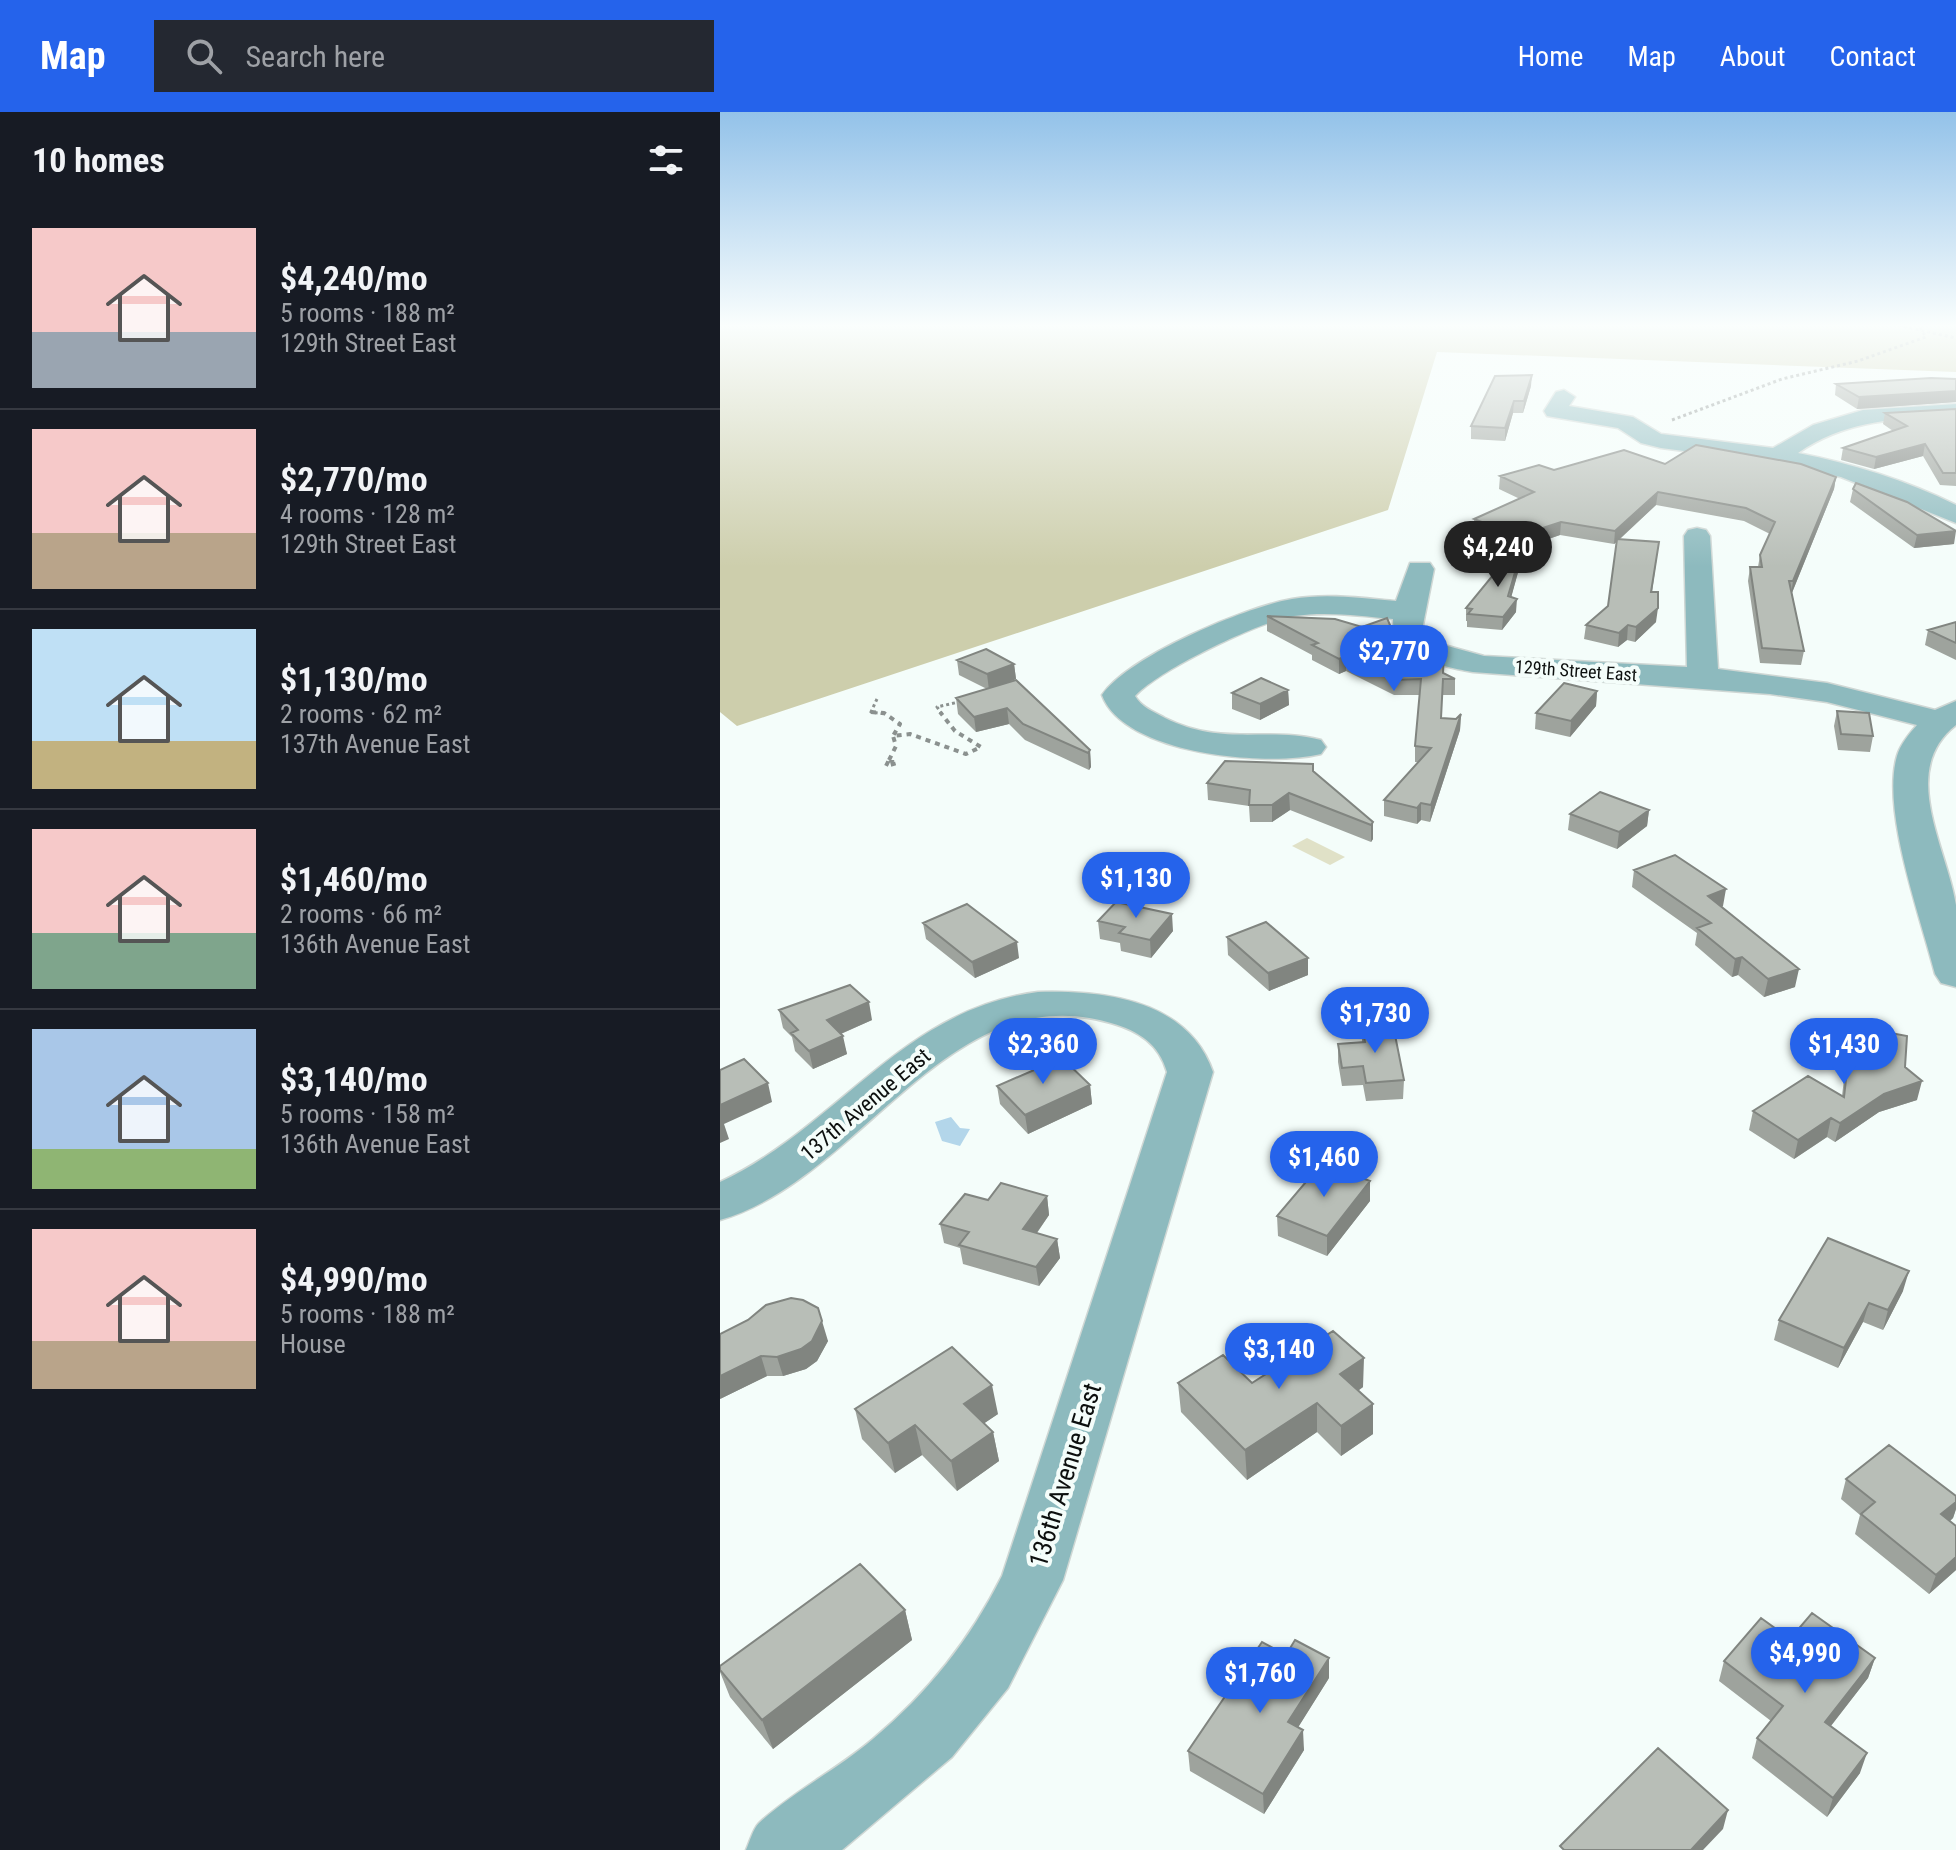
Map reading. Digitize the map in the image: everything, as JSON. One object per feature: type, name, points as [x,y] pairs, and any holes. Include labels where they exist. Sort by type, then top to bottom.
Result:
[{"type":"street","points":[[1559,405],[1555,411],[1625,422],[1661,441],[1779,455],[1886,485],[1953,511]]},
{"type":"street","points":[[1779,455],[1814,431],[1842,420],[1884,413],[1956,411]]},
{"type":"street","points":[[1697,536],[1703,679]]},
{"type":"street","points":[[1309,747],[1243,748],[1180,738],[1124,707],[1118,695],[1136,677],[1271,612],[1327,606],[1408,611],[1419,584],[1420,569]]},
{"type":"street","name":"129th Street East","points":[[1408,611],[1409,630],[1421,644],[1443,656],[1473,664],[1703,679],[1834,694],[1947,716]]},
{"type":"street","points":[[1947,716],[1914,753],[1910,786],[1955,968]]},
{"type":"street","name":"137th Avenue East","points":[[720,1203],[793,1165],[841,1127],[904,1069],[966,1024],[1038,1004],[1119,1011],[1153,1024]]},
{"type":"street","name":"136th Avenue East","points":[[782,1850],[893,1770],[921,1744],[955,1707],[1013,1624],[1032,1580],[1189,1086],[1190,1072],[1180,1045],[1153,1024]]},
{"type":"path","points":[[1637,431],[1709,405]]},
{"type":"path","points":[[893,736],[910,734],[966,754],[981,747],[955,731],[937,707],[977,697]]},
{"type":"path","points":[[877,699],[871,712],[884,713],[900,724],[893,736],[896,746],[888,760]]},
{"type":"green space","points":[[720,405],[1421,405],[1388,510],[737,726],[720,712]]},
{"type":"green space","points":[[1307,838],[1345,857],[1330,865],[1292,846]]},
{"type":"water","points":[[951,1117],[960,1128],[970,1129],[960,1146],[942,1141],[935,1122]]},
{"type":"building","points":[[1481,405],[1513,405],[1505,428],[1471,426]]},
{"type":"building","points":[[1956,409],[1956,473],[1943,473],[1925,444],[1876,457],[1843,448],[1907,426],[1885,413]]},
{"type":"building","points":[[1696,445],[1801,464],[1836,477],[1793,581],[1789,581],[1804,651],[1762,648],[1750,567],[1762,567],[1760,555],[1775,522],[1746,508],[1658,492],[1615,531],[1561,522],[1518,536],[1474,519],[1534,492],[1500,476],[1539,465],[1554,470],[1624,450],[1665,464]]},
{"type":"building","points":[[1856,483],[1907,502],[1956,531],[1917,535],[1853,489]]},
{"type":"building","points":[[1526,535],[1508,596],[1517,599],[1503,617],[1468,614],[1472,609],[1466,608]]},
{"type":"building","points":[[1617,539],[1659,542],[1651,592],[1658,592],[1658,608],[1636,627],[1628,625],[1619,633],[1586,625],[1608,606]]},
{"type":"building","points":[[1267,616],[1335,619],[1362,627],[1387,618],[1393,632],[1377,640],[1422,663],[1423,647],[1444,654],[1443,673],[1455,679],[1443,679],[1441,718],[1456,719],[1461,714],[1431,805],[1421,803],[1417,808],[1384,800],[1431,748],[1415,746],[1421,679],[1394,680],[1346,656],[1339,659],[1312,645],[1318,643]]},
{"type":"building","points":[[1956,622],[1956,643],[1928,630]]},
{"type":"building","points":[[986,649],[1014,664],[987,674],[957,660]]},
{"type":"building","points":[[1261,678],[1288,690],[1260,704],[1232,693]]},
{"type":"building","points":[[1016,680],[1090,750],[1088,753],[1023,724],[1007,708],[974,717],[956,698]]},
{"type":"building","points":[[1564,683],[1597,691],[1571,721],[1536,713]]},
{"type":"building","points":[[1837,711],[1869,713],[1873,736],[1841,734]]},
{"type":"building","points":[[1225,761],[1313,764],[1313,771],[1373,822],[1371,825],[1289,793],[1272,805],[1249,805],[1250,790],[1207,783]]},
{"type":"building","points":[[1600,792],[1649,810],[1619,832],[1570,814]]},
{"type":"building","points":[[1675,855],[1726,889],[1708,896],[1799,969],[1768,979],[1742,957],[1735,959],[1697,928],[1711,923],[1634,870]]},
{"type":"building","points":[[1116,902],[1172,914],[1150,940],[1119,933],[1125,927],[1098,921]]},
{"type":"building","points":[[967,904],[1017,942],[972,962],[923,923]]},
{"type":"building","points":[[1266,922],[1308,958],[1268,973],[1227,937]]},
{"type":"building","points":[[850,985],[869,1002],[827,1020],[843,1036],[809,1051],[791,1033],[798,1030],[779,1010]]},
{"type":"building","points":[[1393,1025],[1404,1080],[1366,1083],[1363,1066],[1342,1068],[1338,1044],[1365,1042],[1362,1027]]},
{"type":"building","points":[[1859,1027],[1907,1036],[1905,1067],[1922,1081],[1884,1094],[1840,1123],[1831,1118],[1798,1140],[1753,1111],[1808,1076],[1844,1097],[1851,1036],[1858,1037]]},
{"type":"building","points":[[1062,1058],[1090,1085],[1025,1115],[997,1086]]},
{"type":"building","points":[[744,1059],[768,1083],[720,1105],[720,1070]]},
{"type":"building","points":[[1322,1163],[1370,1181],[1327,1236],[1277,1216]]},
{"type":"building","points":[[1001,1183],[1047,1196],[1023,1229],[1057,1239],[1036,1267],[959,1245],[969,1232],[940,1224],[965,1194],[988,1200]]},
{"type":"building","points":[[1828,1238],[1909,1271],[1888,1310],[1869,1303],[1844,1348],[1779,1320]]},
{"type":"building","points":[[791,1298],[818,1308],[822,1321],[812,1341],[801,1349],[777,1357],[761,1356],[720,1376],[720,1334],[748,1320],[766,1305]]},
{"type":"building","points":[[1333,1331],[1364,1358],[1340,1374],[1373,1404],[1341,1426],[1317,1403],[1245,1450],[1178,1383],[1223,1355],[1252,1383]]},
{"type":"building","points":[[952,1347],[992,1385],[964,1404],[993,1432],[951,1461],[915,1425],[888,1443],[855,1409]]},
{"type":"building","points":[[1889,1445],[1956,1496],[1956,1502],[1941,1514],[1956,1526],[1956,1557],[1936,1575],[1861,1514],[1875,1502],[1846,1479]]},
{"type":"building","points":[[860,1564],[905,1610],[762,1720],[720,1670],[720,1666]]},
{"type":"building","points":[[1812,1613],[1875,1658],[1825,1722],[1867,1753],[1833,1798],[1757,1738],[1783,1706],[1724,1661],[1761,1618],[1790,1639]]},
{"type":"building","points":[[1295,1640],[1329,1658],[1288,1722],[1303,1730],[1263,1794],[1188,1751],[1262,1642],[1286,1655]]},
{"type":"building","points":[[1658,1748],[1728,1810],[1691,1850],[1564,1850],[1560,1846]]}]
